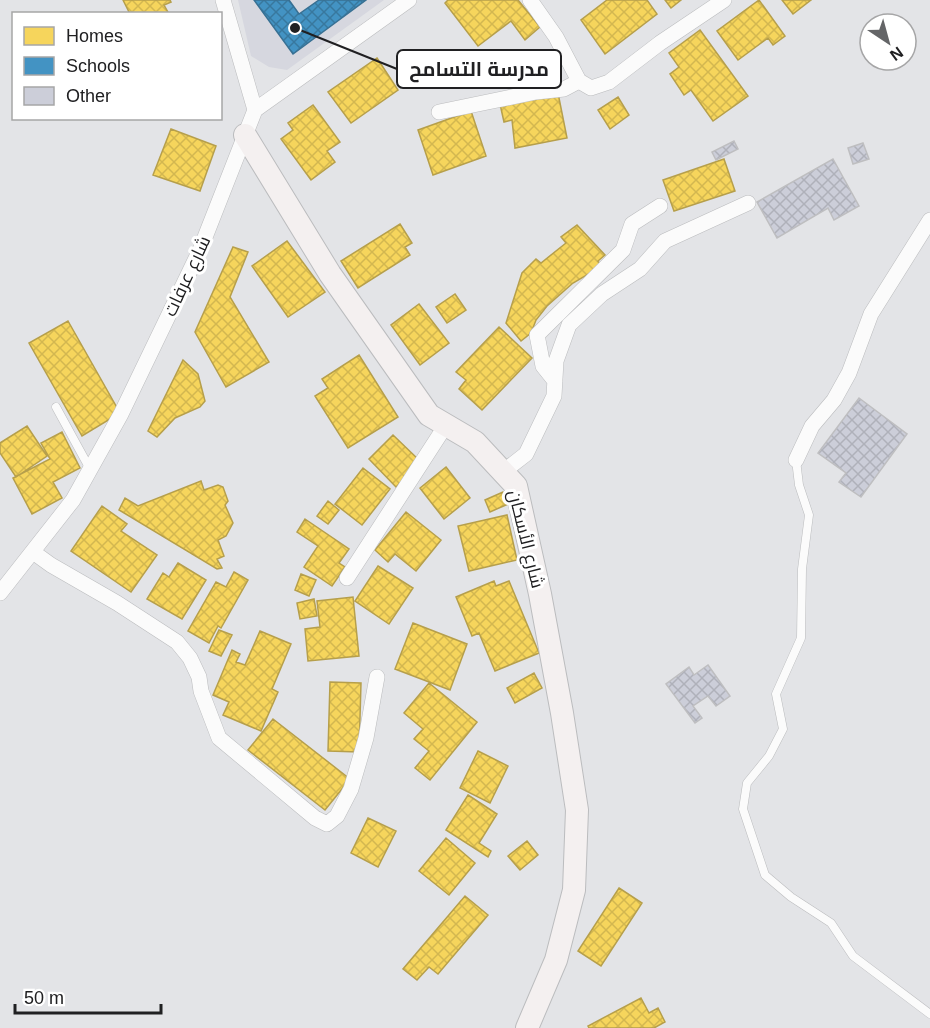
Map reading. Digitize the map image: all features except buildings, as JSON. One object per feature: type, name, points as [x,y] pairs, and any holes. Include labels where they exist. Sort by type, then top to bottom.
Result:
[{"type":"street","points":[[223,0],[255,110],[409,0]]},
{"type":"street","points":[[530,0],[556,37],[579,81],[591,88],[609,82],[660,43],[724,0]]},
{"type":"street","points":[[439,112],[536,92],[564,89],[579,81]]},
{"type":"street","name":"شارع عرفات","points":[[0,593],[73,500],[121,414],[200,250],[255,110]]},
{"type":"street","name":"شارع الأسكان","points":[[245,135],[330,274],[429,415],[475,442],[516,486],[540,594],[577,810],[574,890],[556,960],[528,1028]]},
{"type":"street","points":[[503,472],[526,454],[554,396],[556,361],[569,325],[602,294],[640,269],[665,241],[748,204]]},
{"type":"street","points":[[555,381],[543,366],[537,334],[623,250],[632,224],[660,206]]},
{"type":"street","points":[[796,460],[812,426],[834,400],[849,373],[871,314],[930,220]]},
{"type":"street","points":[[347,578],[446,425]]},
{"type":"street","points":[[33,552],[177,642],[190,658],[199,676],[201,691],[219,738],[315,818],[327,824],[337,816],[351,789],[366,738],[377,677]]},
{"type":"lane","points":[[56,407],[90,469]]},
{"type":"lane","points":[[796,460],[799,485],[809,515],[802,569],[801,638],[776,694],[783,729],[770,756],[747,783],[743,809],[765,875],[791,897],[831,924],[853,956],[930,1014]]},
{"type":"shaded area","points":[[238,0],[384,0],[287,70],[269,67],[251,56]]},
{"type":"place","name":"مدرسة التسامح","points":[[295,28]]}]
